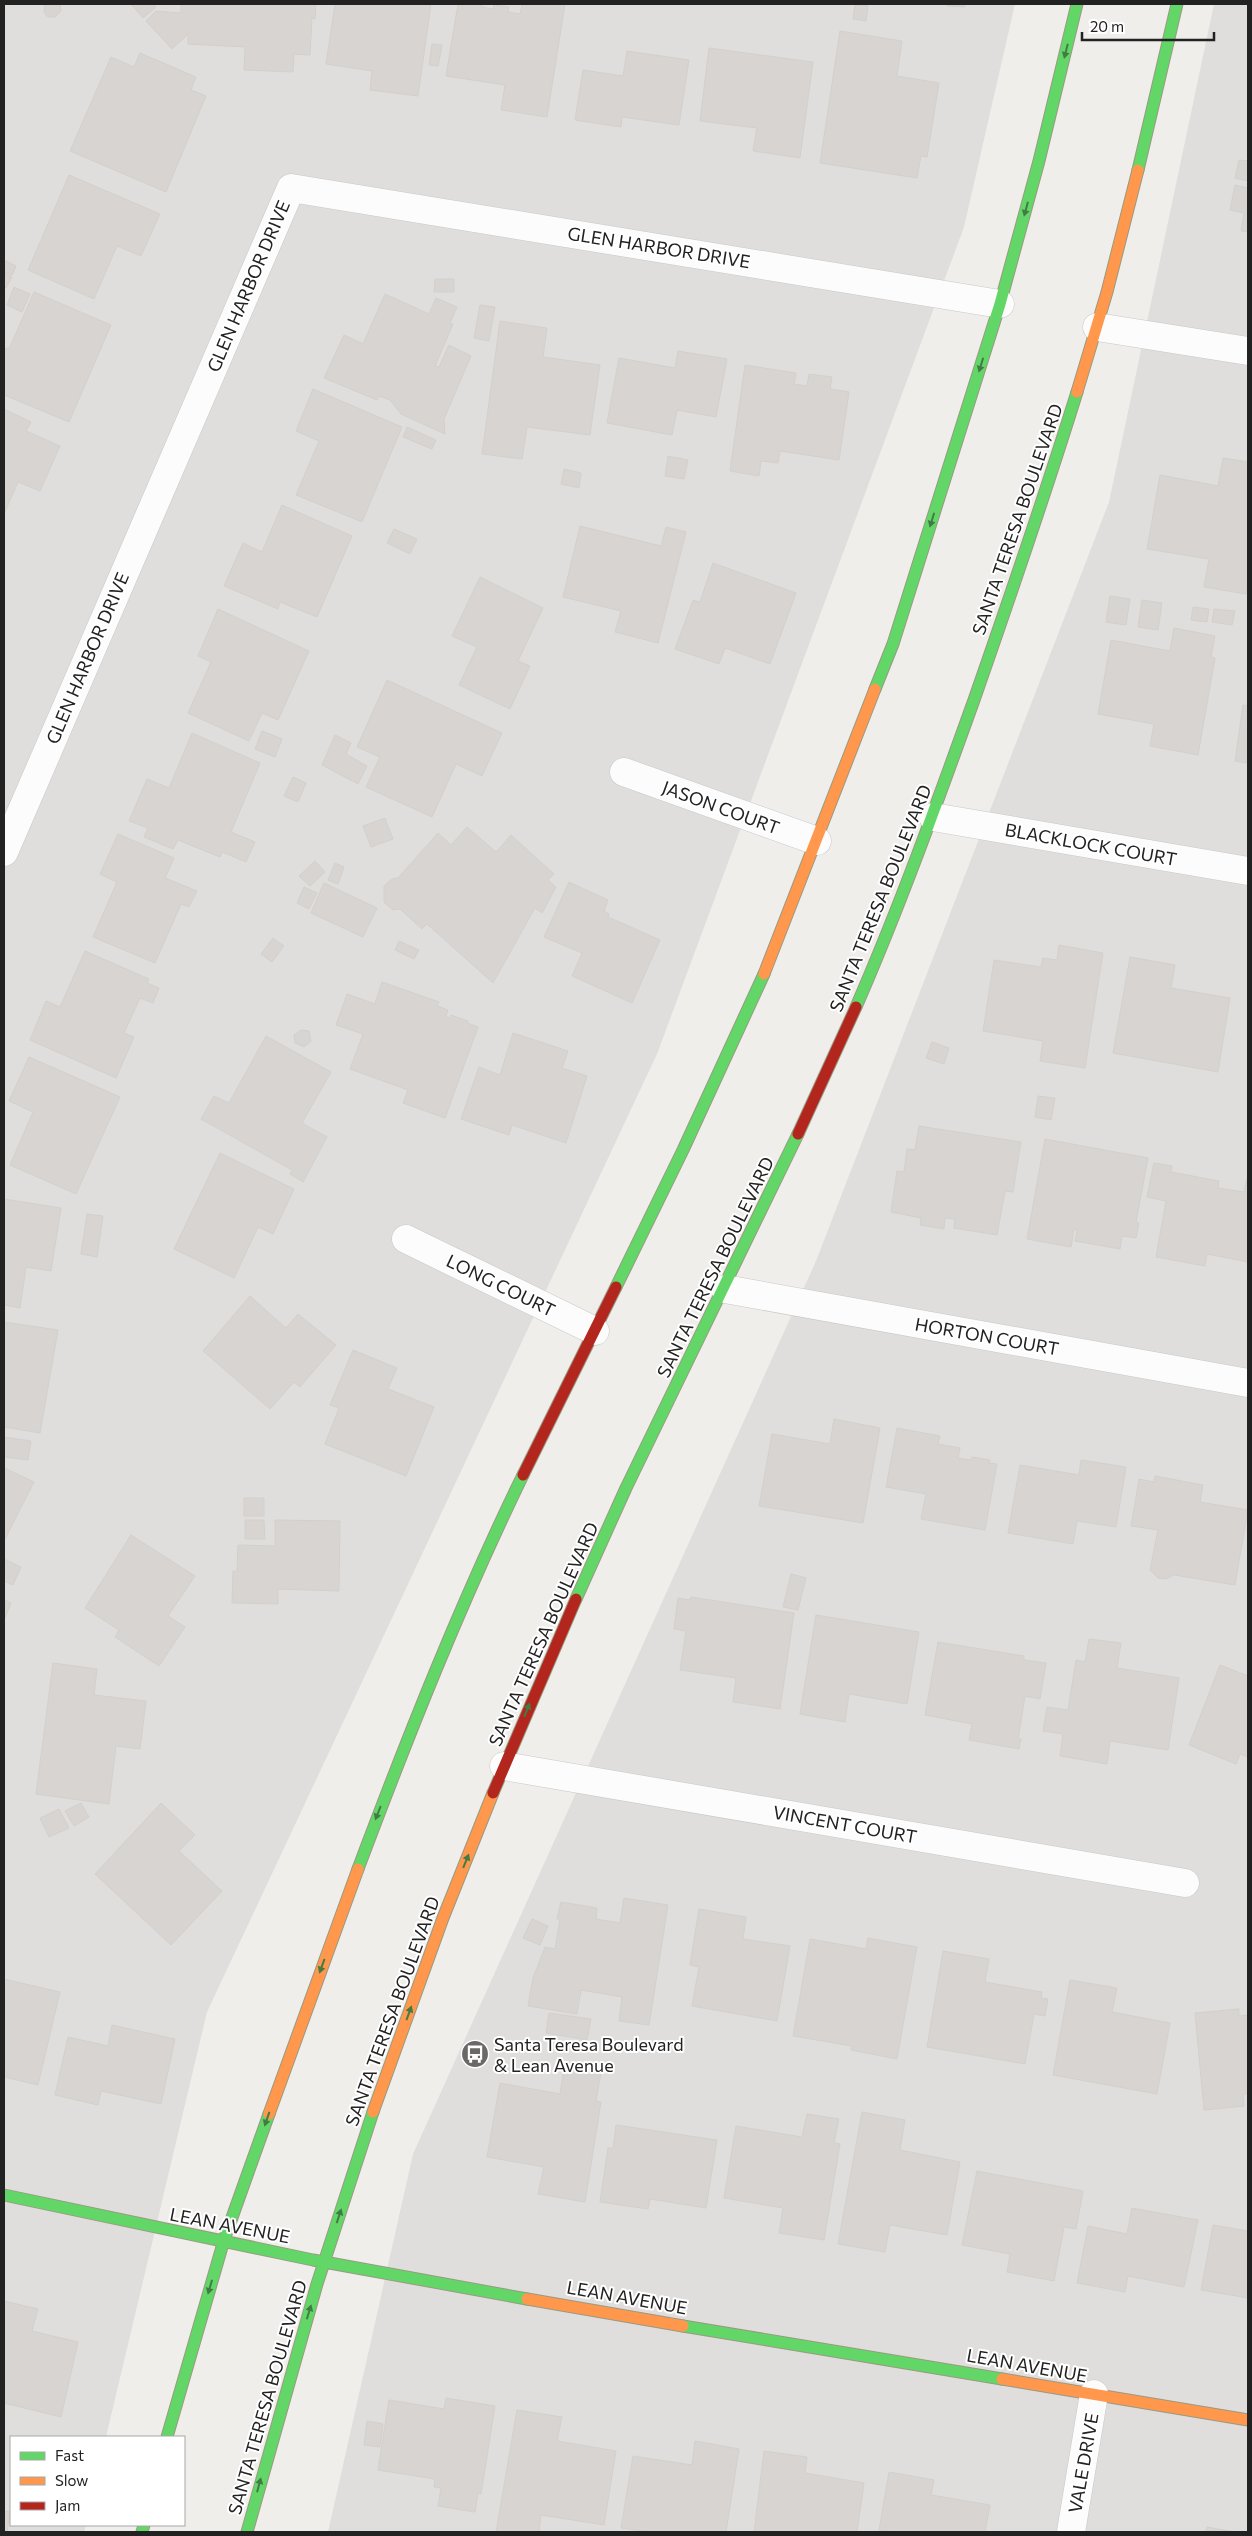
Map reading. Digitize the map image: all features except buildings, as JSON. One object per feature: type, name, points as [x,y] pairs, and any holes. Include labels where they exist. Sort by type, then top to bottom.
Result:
[{"type":"main road","points":[[167,2436],[224,2240],[337,1924],[396,1768],[464,1606],[515,1492],[683,1150],[761,981],[893,644],[1000,304],[1040,161],[1077,4]]},
{"type":"main road","name":"SANTA TERESA BOULEVARD","points":[[247,2532],[292,2368],[324,2262],[395,2051],[460,1876],[504,1766],[594,1556],[808,1116],[872,970],[933,817],[1054,470],[1097,327],[1149,127],[1177,4]]},
{"type":"main road","name":"LEAN AVENUE","points":[[4,2194],[137,2225],[224,2240],[324,2262],[1248,2420]]},
{"type":"street","name":"GLEN HARBOR DRIVE","points":[[4,852],[290,188],[1000,304]]},
{"type":"street","points":[[1097,327],[1248,351]]},
{"type":"street","name":"JASON COURT","points":[[624,772],[817,841]]},
{"type":"street","name":"BLACKLOCK COURT","points":[[933,817],[1248,871]]},
{"type":"street","name":"LONG COURT","points":[[406,1239],[595,1331]]},
{"type":"street","name":"HORTON COURT","points":[[726,1288],[1248,1383]]},
{"type":"street","name":"VINCENT COURT","points":[[504,1766],[1185,1883]]},
{"type":"street","name":"VALE DRIVE","points":[[1071,2532],[1094,2394]]},
{"type":"shaded area","points":[[4,4],[1015,4],[964,227],[657,1054],[207,2012],[106,2436],[10,2436],[10,2526],[86,2526],[84,2532],[4,2532]]},
{"type":"shaded area","points":[[1214,4],[1248,4],[1248,2532],[328,2532],[413,2154],[816,1261],[1109,502]]},
{"type":"traffic: fast","points":[[875,689],[893,644],[1000,304],[1039,161],[1077,4]]},
{"type":"traffic: fast","points":[[1138,170],[1177,4]]},
{"type":"traffic: fast","points":[[856,1007],[903,893],[974,700],[1077,392]]},
{"type":"traffic: fast","points":[[616,1287],[683,1150],[764,974]]},
{"type":"traffic: fast","points":[[576,1599],[626,1488],[798,1134]]},
{"type":"traffic: fast","points":[[358,1869],[436,1670],[478,1571],[523,1475]]},
{"type":"traffic: fast","points":[[247,2532],[317,2284],[373,2112]]},
{"type":"traffic: fast","points":[[167,2436],[224,2240],[269,2114]]},
{"type":"traffic: fast","points":[[4,2195],[313,2260],[527,2299]]},
{"type":"traffic: fast","points":[[683,2326],[1002,2379]]},
{"type":"traffic: fast","points":[[142,2532],[144,2526]]},
{"type":"traffic: slow","points":[[1077,392],[1107,292],[1138,170]]},
{"type":"traffic: slow","points":[[764,974],[875,689]]},
{"type":"traffic: slow","points":[[373,2112],[443,1918],[493,1793]]},
{"type":"traffic: slow","points":[[269,2114],[358,1869]]},
{"type":"traffic: slow","points":[[527,2299],[683,2326]]},
{"type":"traffic: slow","points":[[1002,2379],[1248,2420]]},
{"type":"traffic: jam","points":[[798,1134],[856,1007]]},
{"type":"traffic: jam","points":[[523,1475],[616,1287]]},
{"type":"traffic: jam","points":[[493,1793],[576,1599]]},
{"type":"place","name":"Santa Teresa Boulevard & Lean Avenue","points":[[475,2054]]}]
